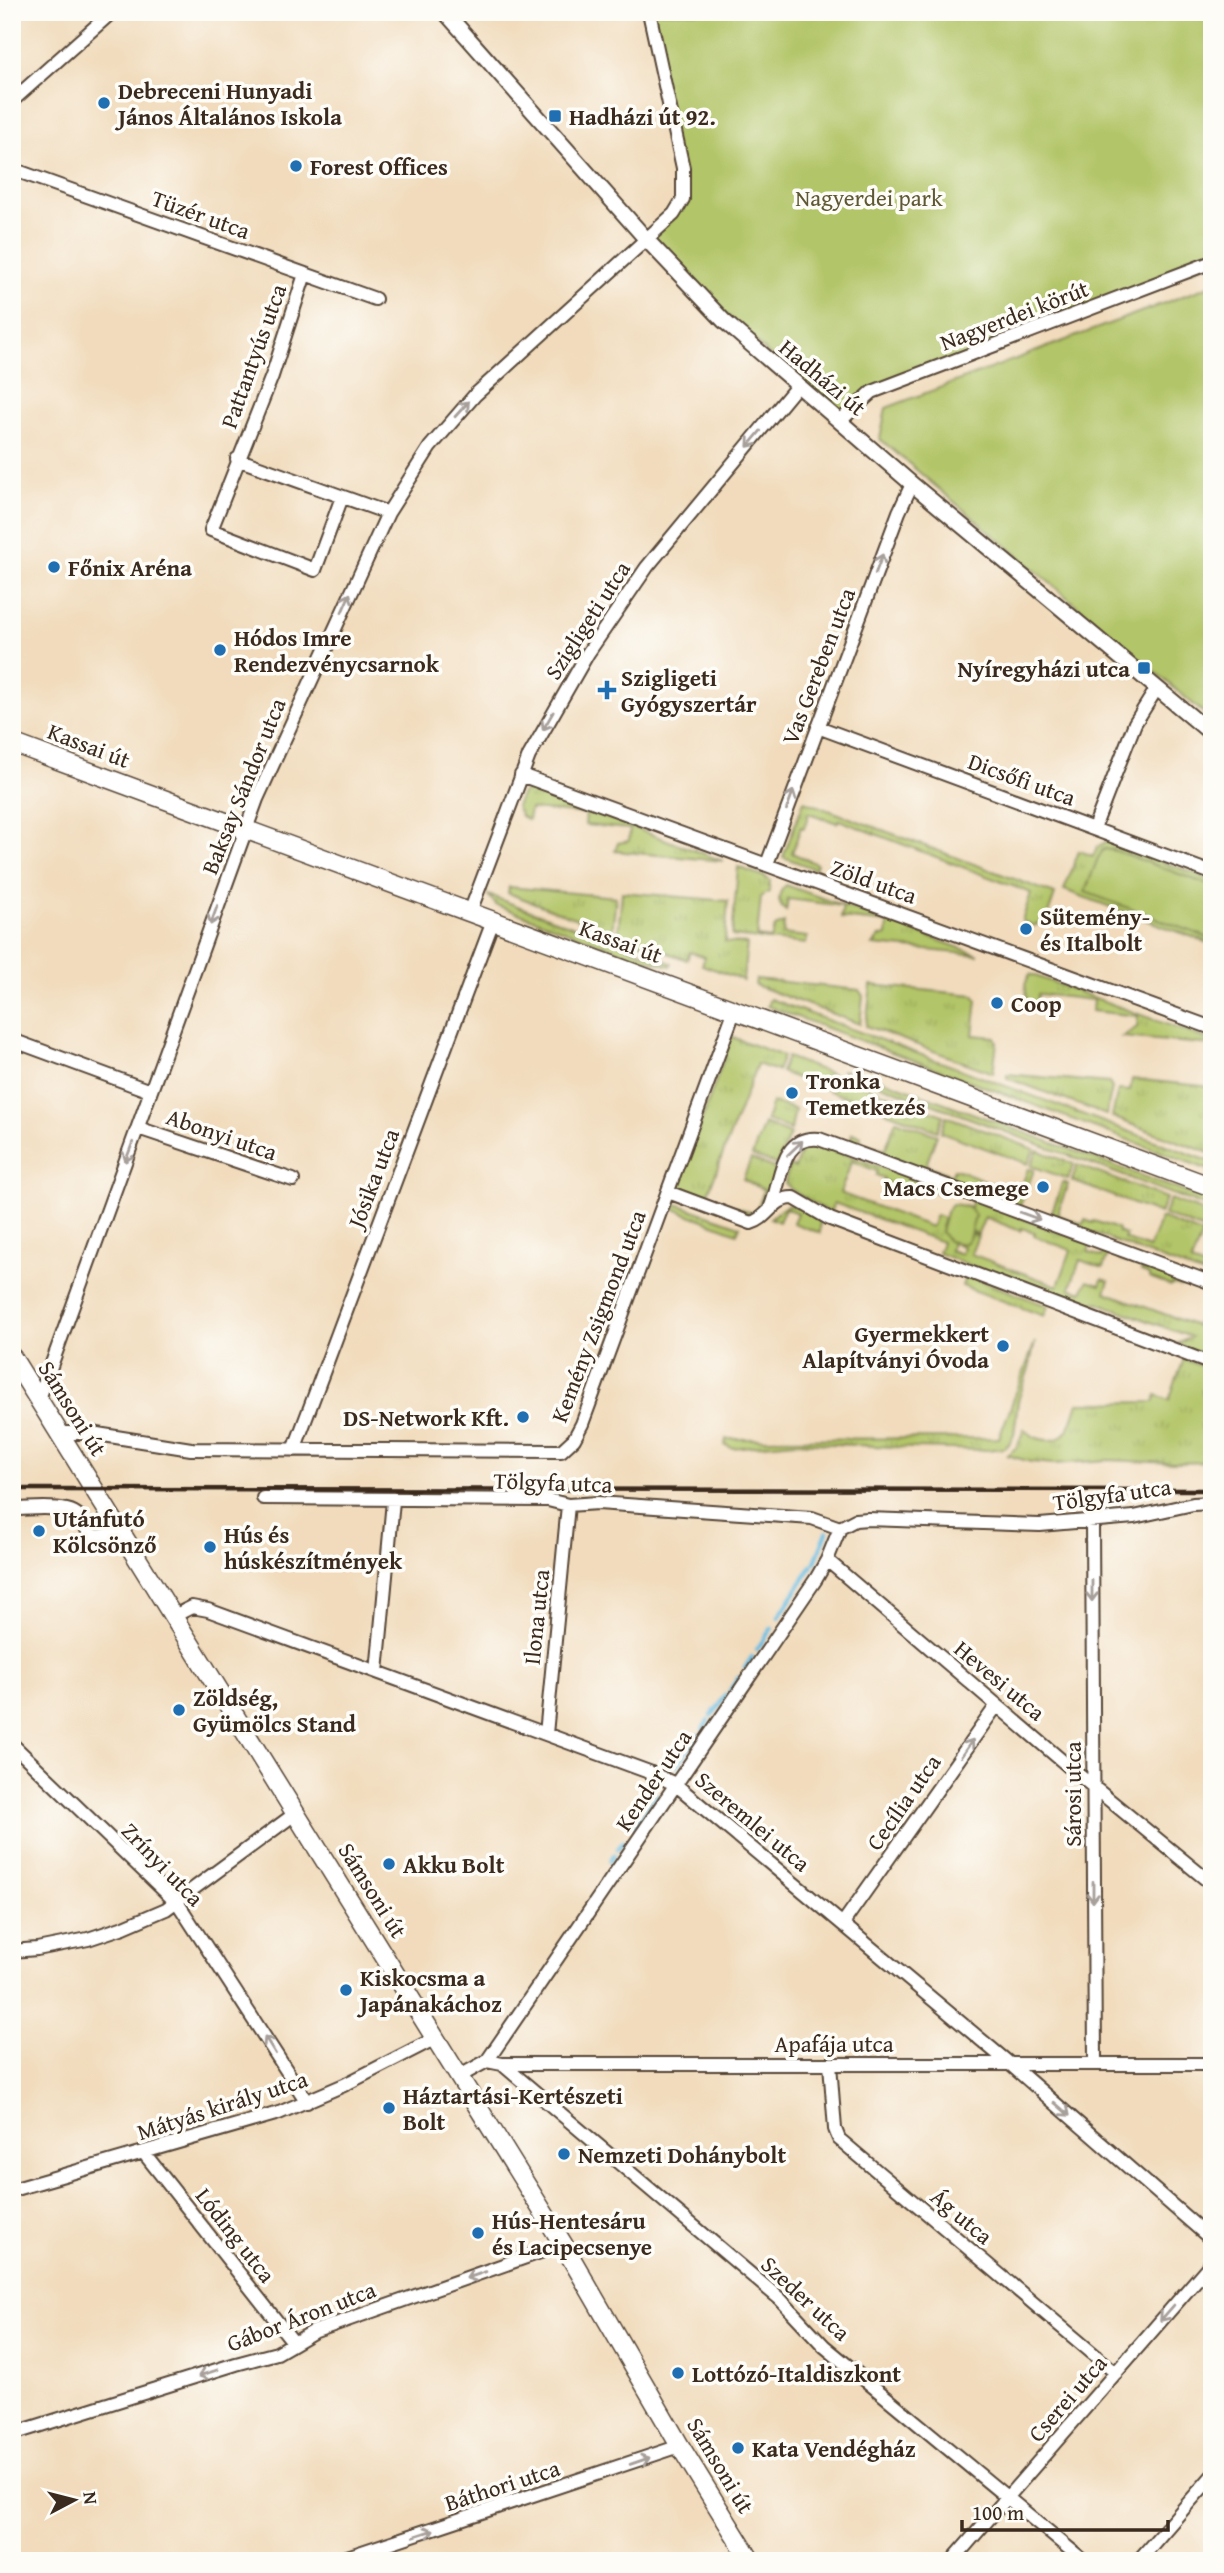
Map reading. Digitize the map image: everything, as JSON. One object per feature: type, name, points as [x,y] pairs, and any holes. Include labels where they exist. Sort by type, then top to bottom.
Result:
[{"type":"main road","name":"Kassai út","points":[[12,743],[1212,1186]]},
{"type":"main road","name":"Sámsoni út","points":[[12,1357],[460,2076],[751,2561]]},
{"type":"street","points":[[12,101],[112,12]]},
{"type":"street","name":"Hadházi út","points":[[445,12],[646,239],[724,321],[912,484],[1212,734]]},
{"type":"street","points":[[646,239],[674,214],[682,199],[683,168],[649,12]]},
{"type":"street","name":"Tüzér utca","points":[[12,169],[375,299]]},
{"type":"street","name":"Baksay Sándor utca","points":[[39,1399],[257,799],[388,513],[425,453],[463,408],[646,239]]},
{"type":"street","name":"Nagyerdei körút","points":[[840,421],[872,392],[1212,262]]},
{"type":"street","name":"Pattantyús utca","points":[[304,274],[272,376],[237,459],[388,513]]},
{"type":"street","name":"Szigligeti utca","points":[[470,912],[522,775],[547,723],[622,602],[653,559],[797,386]]},
{"type":"street","points":[[237,459],[211,530],[315,570],[342,497]]},
{"type":"street","name":"Vas Gereben utca","points":[[767,864],[912,484]]},
{"type":"street","points":[[1094,828],[1135,723],[1157,688]]},
{"type":"street","name":"Dicsőfi utca","points":[[818,727],[1212,873]]},
{"type":"street","name":"Zöld utca","points":[[522,775],[1212,1028]]},
{"type":"street","name":"Jósika utca","points":[[294,1450],[493,921]]},
{"type":"street","name":"Kemény Zsigmond utca","points":[[294,1450],[561,1451],[570,1443],[579,1429],[735,1009]]},
{"type":"street","name":"Abonyi utca","points":[[12,1040],[150,1091]]},
{"type":"street","name":"Abonyi utca","points":[[138,1128],[293,1180]]},
{"type":"street","points":[[769,1209],[789,1152],[799,1142],[808,1138],[819,1139],[1212,1283]]},
{"type":"street","name":"Kemény Zsigmond utca","points":[[668,1192],[748,1222],[759,1220],[781,1199],[797,1199],[830,1219],[1212,1364]]},
{"type":"street","points":[[60,1433],[91,1433],[180,1448],[294,1450]]},
{"type":"street","name":"Tölgyfa utca","points":[[263,1498],[548,1500],[568,1505],[598,1503],[785,1516],[845,1525],[868,1519],[1040,1525],[1091,1522],[1145,1516],[1193,1504],[1212,1503]]},
{"type":"street","points":[[377,1672],[393,1501]]},
{"type":"street","name":"Ilona utca","points":[[546,1734],[568,1505]]},
{"type":"street","points":[[12,1509],[68,1510],[76,1514],[88,1532],[96,1537],[120,1530]]},
{"type":"street","name":"Sárosi utca","points":[[1091,1522],[1095,2064]]},
{"type":"street","name":"Kender utca","points":[[487,2062],[827,1560],[845,1525]]},
{"type":"street","name":"Hevesi utca","points":[[827,1560],[1212,1884]]},
{"type":"street","name":"Szeremlei utca","points":[[174,1616],[189,1607],[202,1609],[649,1772],[675,1784],[1010,2064],[1212,2240]]},
{"type":"street","name":"Cecília utca","points":[[843,1923],[998,1704]]},
{"type":"street","name":"Zrínyi utca","points":[[12,1744],[177,1902],[307,2102]]},
{"type":"street","points":[[12,1951],[67,1944],[135,1923],[177,1902],[296,1813]]},
{"type":"street","name":"Mátyás király utca","points":[[12,2190],[270,2116],[344,2085],[436,2038]]},
{"type":"street","points":[[460,2076],[487,2062]]},
{"type":"street","name":"Apafája utca","points":[[487,2062],[1212,2064]]},
{"type":"street","name":"Szeder utca","points":[[502,2064],[780,2299],[824,2346],[1083,2561]]},
{"type":"street","name":"Ág utca","points":[[830,2064],[835,2129],[839,2139],[1116,2373]]},
{"type":"street","name":"Lóding utca","points":[[145,2153],[294,2343]]},
{"type":"street","name":"Gábor Áron utca","points":[[12,2434],[266,2357],[313,2332],[563,2244]]},
{"type":"street","name":"Cserei utca","points":[[953,2561],[1212,2262]]},
{"type":"street","name":"Báthori utca","points":[[335,2561],[680,2446]]},
{"type":"street","points":[[1138,2561],[1212,2476]]},
{"type":"green space","name":"Nagyerdei park","points":[[649,12],[1212,12],[1212,262],[872,392],[840,421],[646,239],[683,199]]},
{"type":"green space","points":[[1212,285],[1212,720],[880,439],[886,408]]},
{"type":"green space","points":[[529,789],[723,861],[615,851],[618,843],[629,841],[630,829],[585,825],[586,814],[530,809],[528,820],[521,816],[516,806],[522,793]]},
{"type":"green space","points":[[804,801],[1055,894],[1044,926],[1022,921],[1031,893],[839,820],[837,823],[809,813],[804,828],[801,827],[792,853],[817,864],[815,869],[783,857]]},
{"type":"green space","points":[[1107,841],[1212,880],[1212,886],[1110,849],[1212,939],[1212,944],[1064,890],[1079,851],[1093,856],[1097,847]]},
{"type":"green space","points":[[1104,849],[1212,886],[1212,939],[1085,892]]},
{"type":"green space","points":[[738,867],[770,881],[769,892],[761,897],[757,937],[771,939],[775,927],[784,923],[783,934],[807,937],[806,944],[732,936]]},
{"type":"green space","points":[[786,885],[979,955],[873,945],[880,937],[887,935],[888,923],[841,918],[843,906],[788,899],[786,911],[779,898]]},
{"type":"green space","points":[[509,887],[616,897],[612,932],[508,893]]},
{"type":"green space","points":[[622,892],[728,901],[725,942],[747,944],[743,980],[702,965],[705,957],[690,952],[687,960],[618,934]]},
{"type":"green space","points":[[488,895],[672,963],[671,966],[636,957],[496,905]]},
{"type":"green space","points":[[1030,974],[1212,1041],[1212,1045],[1122,1037],[1137,1027],[1138,1016],[1092,1011],[1093,1000],[1038,994],[1036,1005],[1027,1000],[1025,984]]},
{"type":"green space","points":[[756,979],[859,990],[863,996],[860,1024],[755,985]]},
{"type":"green space","points":[[871,985],[974,995],[977,1000],[973,1035],[995,1037],[997,1042],[993,1073],[866,1026]]},
{"type":"green space","points":[[770,999],[1212,1162],[1212,1171],[767,1006]]},
{"type":"green space","points":[[732,1037],[783,1056],[777,1071],[757,1064],[707,1196],[755,1214],[764,1190],[743,1179],[751,1159],[776,1169],[766,1203],[757,1214],[750,1217],[685,1191],[679,1182]]},
{"type":"green space","points":[[787,1057],[832,1074],[826,1089],[781,1072]]},
{"type":"green space","points":[[841,1070],[883,1080],[1212,1202],[1212,1209]]},
{"type":"green space","points":[[1007,1074],[1109,1083],[1112,1088],[1106,1115],[1007,1078]]},
{"type":"green space","points":[[835,1075],[880,1091],[874,1107],[829,1091]]},
{"type":"green space","points":[[1132,1079],[1212,1087],[1212,1154],[1112,1117],[1118,1090],[1130,1091]]},
{"type":"green space","points":[[883,1093],[943,1115],[937,1131],[877,1108]]},
{"type":"green space","points":[[772,1103],[795,1109],[791,1130],[766,1120]]},
{"type":"green space","points":[[946,1116],[1034,1149],[1028,1164],[941,1132]]},
{"type":"green space","points":[[896,1120],[937,1135],[926,1165],[951,1175],[954,1169],[969,1174],[994,1185],[992,1190],[1017,1198],[1028,1169],[1034,1170],[1020,1206],[850,1142],[852,1133],[861,1136],[860,1141],[885,1150]]},
{"type":"green space","points":[[764,1124],[790,1134],[777,1165],[752,1156]]},
{"type":"green space","points":[[816,1144],[945,1190],[943,1195],[918,1186],[916,1190],[908,1190],[883,1181],[884,1178],[876,1175],[877,1171],[852,1161],[840,1193],[931,1227],[936,1215],[944,1218],[941,1227],[948,1241],[952,1242],[950,1250],[961,1254],[963,1247],[957,1244],[967,1242],[970,1233],[978,1236],[971,1254],[1058,1286],[1071,1250],[1034,1236],[1035,1233],[1022,1228],[1020,1231],[985,1217],[978,1234],[970,1231],[975,1215],[967,1206],[970,1207],[972,1200],[1091,1244],[1088,1252],[1102,1257],[1105,1249],[1109,1251],[1103,1268],[1080,1260],[1070,1288],[1082,1292],[1087,1281],[1100,1285],[1102,1279],[1109,1281],[1105,1292],[1196,1326],[1201,1314],[1212,1316],[1212,1353],[1200,1353],[1177,1344],[1191,1337],[1097,1302],[1083,1309],[938,1253],[942,1242],[834,1203],[830,1213],[785,1183],[789,1166],[795,1168],[800,1154],[796,1152],[803,1146]]},
{"type":"green space","points":[[1037,1150],[1074,1164],[1068,1179],[1031,1166]]},
{"type":"green space","points":[[1077,1165],[1166,1198],[1160,1214],[1072,1181]]},
{"type":"green space","points":[[1063,1182],[1068,1184],[1057,1215],[1083,1224],[1085,1220],[1094,1221],[1118,1229],[1118,1232],[1126,1235],[1124,1239],[1149,1248],[1161,1218],[1202,1234],[1191,1263],[1212,1271],[1212,1278],[1050,1217]]},
{"type":"green space","points":[[1170,1199],[1212,1215],[1212,1233],[1164,1215]]},
{"type":"green space","points":[[676,1204],[740,1226],[737,1233],[674,1209]]},
{"type":"green space","points":[[952,1204],[967,1206],[975,1215],[969,1239],[963,1244],[948,1241],[941,1232],[946,1212]]},
{"type":"green space","points":[[787,1205],[799,1207],[820,1221],[820,1233],[793,1223],[797,1213],[785,1208],[779,1222],[770,1218]]},
{"type":"green space","points":[[1121,1255],[1212,1289],[1212,1312],[1202,1309],[1208,1293],[1183,1284],[1181,1287],[1173,1284],[1171,1286],[1149,1278],[1149,1275],[1141,1272],[1142,1268],[1119,1260]]},
{"type":"green space","points":[[966,1275],[1048,1306],[1044,1316],[962,1286]]},
{"type":"green space","points":[[1035,1342],[1018,1401],[1014,1435],[1004,1448],[913,1448],[795,1442],[732,1448],[725,1445],[726,1439],[999,1438]]},
{"type":"green space","points":[[1184,1359],[1212,1370],[1212,1462],[1108,1460],[1054,1464],[1031,1462],[1007,1455],[1017,1447],[1024,1429],[1046,1440],[1064,1435],[1078,1403],[1154,1402],[1157,1395],[1169,1400]]},
{"type":"waterway","points":[[815,1562],[827,1532]]},
{"type":"waterway","points":[[779,1617],[812,1566]]},
{"type":"waterway","points":[[757,1649],[772,1628]]},
{"type":"waterway","points":[[745,1668],[752,1657]]},
{"type":"waterway","points":[[730,1690],[739,1677]]},
{"type":"waterway","points":[[721,1702],[726,1695]]},
{"type":"waterway","points":[[711,1716],[719,1706]]},
{"type":"waterway","points":[[703,1729],[708,1721]]},
{"type":"waterway","points":[[677,1766],[699,1735]]},
{"type":"waterway","points":[[634,1827],[657,1794]]},
{"type":"waterway","points":[[618,1849],[623,1842]]},
{"type":"waterway","points":[[610,1861],[614,1855]]},
{"type":"railway","points":[[12,1489],[1212,1490]]},
{"type":"place","name":"Debreceni Hunyadi János Általános Iskola","points":[[104,103]]},
{"type":"place","name":"Hadházi út 92.","points":[[555,116]]},
{"type":"place","name":"Forest Offices","points":[[296,166]]},
{"type":"place","name":"Főnix Aréna","points":[[54,567]]},
{"type":"place","name":"Hódos Imre Rendezvénycsarnok","points":[[220,650]]},
{"type":"place","name":"Nyíregyházi utca","points":[[1144,668]]},
{"type":"place","name":"Szigligeti Gyógyszertár","points":[[607,690]]},
{"type":"place","name":"Sütemény- és Italbolt","points":[[1026,929]]},
{"type":"place","name":"Coop","points":[[997,1003]]},
{"type":"place","name":"Tronka Temetkezés","points":[[792,1093]]},
{"type":"place","name":"Macs Csemege","points":[[1043,1187]]},
{"type":"place","name":"Gyermekkert Alapítványi Óvoda","points":[[1003,1346]]},
{"type":"place","name":"DS-Network Kft.","points":[[523,1417]]},
{"type":"place","name":"Utánfutó Kölcsönző","points":[[39,1531]]},
{"type":"place","name":"Hús és húskészítmények","points":[[210,1547]]},
{"type":"place","name":"Zöldség, Gyümölcs Stand","points":[[179,1710]]},
{"type":"place","name":"Akku Bolt","points":[[389,1864]]},
{"type":"place","name":"Kiskocsma a Japánakáchoz","points":[[346,1990]]},
{"type":"place","name":"Háztartási-Kertészeti Bolt","points":[[389,2108]]},
{"type":"place","name":"Nemzeti Dohánybolt","points":[[564,2154]]},
{"type":"place","name":"Hús-Hentesáru és Lacipecsenye","points":[[478,2233]]},
{"type":"place","name":"Lottózó-Italdiszkont","points":[[678,2373]]},
{"type":"place","name":"Kata Vendégház","points":[[738,2448]]}]
